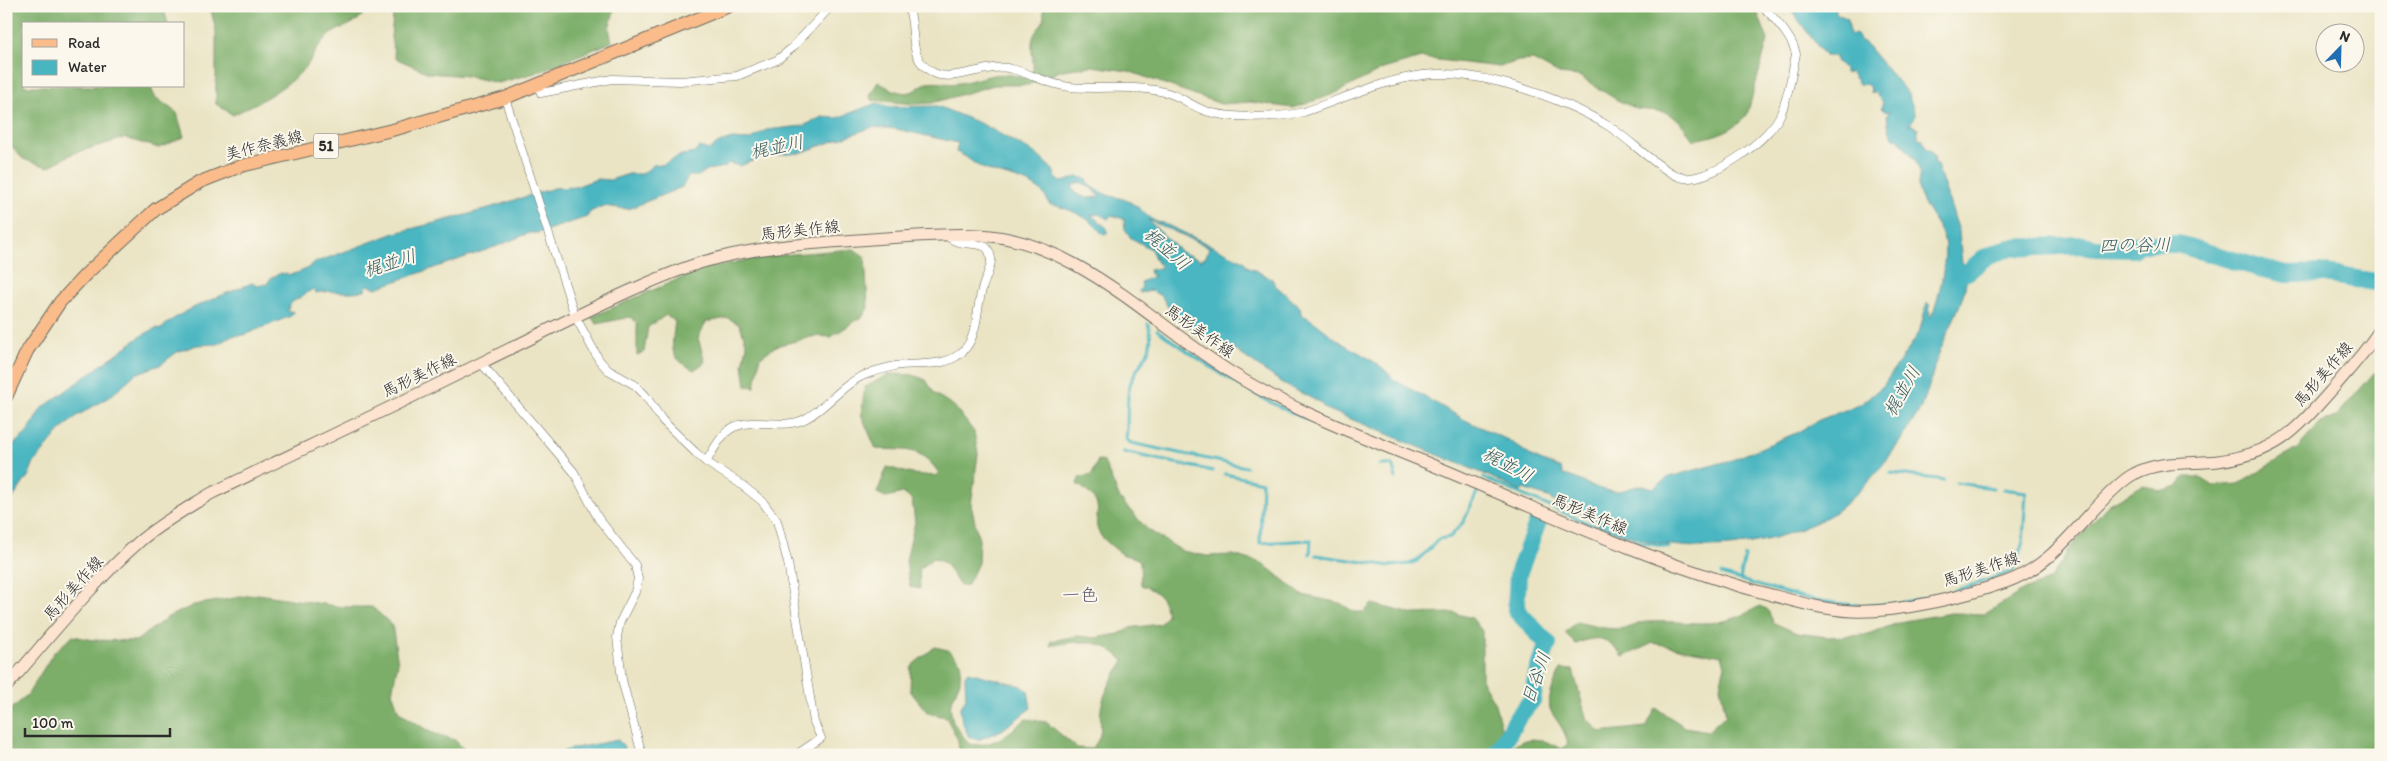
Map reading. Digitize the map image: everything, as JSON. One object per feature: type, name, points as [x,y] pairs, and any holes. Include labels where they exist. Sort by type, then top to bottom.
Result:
[{"type":"main road","name":"美作奈義線","points":[[6,398],[27,351],[60,302],[133,229],[156,209],[200,182],[241,166],[396,129],[505,98],[729,6]]},
{"type":"main road","name":"馬形美作線","points":[[6,687],[112,568],[141,540],[210,494],[575,316],[648,283],[701,262],[746,252],[808,244],[980,234],[1034,245],[1059,255],[1099,280],[1205,356],[1267,393],[1643,554],[1686,570],[1739,586],[1825,608],[1852,611],[1881,611],[1909,607],[2006,582],[2034,569],[2051,557],[2096,507],[2132,475],[2159,466],[2235,458],[2264,450],[2283,440],[2311,413],[2366,350],[2381,328]]},
{"type":"street","points":[[538,84],[541,93],[612,79],[680,81],[737,76],[759,69],[777,60],[792,48],[831,6]]},
{"type":"street","points":[[908,6],[914,34],[914,52],[926,68],[935,74],[947,76],[1011,68],[1054,85],[1150,90],[1169,93],[1205,111],[1218,114],[1274,116],[1289,116],[1304,112],[1402,78],[1424,74],[1446,74],[1515,87],[1573,106],[1620,134],[1673,175],[1692,178],[1716,169],[1750,149],[1769,131],[1782,113],[1796,54],[1787,34],[1763,6]]},
{"type":"street","points":[[505,98],[575,316],[599,360],[608,370],[635,385],[645,395],[662,420],[706,462],[724,471],[762,501],[769,508],[781,530],[814,722],[821,738],[796,755]]},
{"type":"street","points":[[706,462],[724,435],[733,427],[753,422],[793,424],[806,418],[849,385],[867,374],[896,366],[942,362],[962,352],[969,344],[978,305],[990,269],[991,258],[986,247],[980,244],[958,244],[946,235]]},
{"type":"street","points":[[481,363],[574,472],[598,518],[635,566],[638,579],[635,592],[620,622],[617,637],[622,680],[642,755]]},
{"type":"green space","points":[[6,6],[163,6],[167,22],[22,22],[22,88],[151,88],[155,97],[177,113],[184,137],[159,148],[125,138],[74,153],[48,167],[23,159],[6,140]]},
{"type":"green space","points":[[210,6],[367,6],[356,21],[324,39],[305,68],[297,76],[262,100],[233,115],[216,104],[216,31]]},
{"type":"green space","points":[[394,6],[619,6],[615,8],[609,28],[612,42],[535,73],[498,83],[467,76],[429,73],[395,58],[391,37]]},
{"type":"green space","points":[[1042,6],[1752,6],[1758,14],[1768,40],[1747,115],[1742,121],[1723,132],[1693,140],[1680,121],[1665,112],[1637,109],[1617,100],[1579,76],[1559,74],[1533,60],[1518,61],[1500,67],[1421,58],[1383,69],[1334,94],[1293,108],[1250,102],[1221,104],[1128,71],[1092,66],[1062,70],[1028,85],[994,85],[932,103],[915,104],[871,100],[870,95],[878,82],[893,90],[907,93],[932,83],[955,83],[1006,74],[1023,78],[1033,71],[1032,43],[1033,37],[1044,18]]},
{"type":"green space","points":[[854,249],[865,257],[868,308],[863,316],[831,337],[815,336],[776,346],[760,357],[755,387],[746,386],[743,364],[747,346],[740,325],[728,318],[706,322],[698,338],[705,362],[694,370],[675,356],[673,345],[675,321],[666,315],[648,327],[644,352],[637,355],[637,323],[630,317],[597,324],[591,317],[704,268],[769,256]]},
{"type":"green space","points":[[2381,372],[2381,755],[1505,755],[1511,748],[1525,740],[1539,740],[1562,749],[1568,744],[1563,731],[1552,713],[1549,702],[1561,669],[1573,670],[1586,717],[1599,732],[1646,727],[1656,708],[1685,727],[1708,731],[1726,715],[1720,686],[1725,665],[1722,656],[1653,643],[1623,657],[1613,646],[1603,640],[1591,639],[1576,644],[1565,633],[1576,622],[1619,629],[1647,622],[1717,622],[1731,619],[1759,606],[1767,609],[1774,623],[1797,633],[1828,637],[1865,635],[1904,621],[1951,613],[1985,614],[2024,590],[2051,579],[2069,549],[2108,505],[2143,485],[2160,491],[2178,486],[2185,477],[2199,477],[2214,486],[2239,484],[2298,448],[2321,422],[2336,417],[2374,373]]},
{"type":"green space","points":[[890,374],[913,375],[926,380],[935,394],[954,406],[974,432],[978,454],[971,505],[979,540],[978,563],[967,586],[960,586],[945,563],[933,558],[919,569],[920,589],[910,587],[906,561],[915,522],[912,500],[903,493],[886,497],[877,493],[887,467],[912,474],[936,476],[939,473],[925,458],[912,451],[876,449],[861,414],[865,387]]},
{"type":"green space","points":[[1098,460],[1104,462],[1120,499],[1147,529],[1182,551],[1207,556],[1233,555],[1262,563],[1302,595],[1340,603],[1354,612],[1364,612],[1372,604],[1412,614],[1454,613],[1472,618],[1482,631],[1482,681],[1495,704],[1501,727],[1499,739],[1489,755],[956,755],[959,751],[958,740],[946,717],[928,713],[910,691],[911,666],[935,647],[948,650],[961,662],[960,681],[950,706],[953,722],[969,744],[978,745],[993,742],[1026,719],[1046,722],[1077,748],[1091,749],[1099,738],[1102,704],[1106,692],[1124,661],[1107,648],[1099,645],[1081,642],[1050,646],[1051,641],[1077,636],[1096,638],[1119,634],[1129,628],[1160,624],[1167,615],[1162,599],[1141,585],[1140,561],[1122,554],[1101,536],[1097,529],[1097,506],[1088,492],[1077,484],[1080,477],[1092,475]]},
{"type":"green space","points":[[258,594],[342,607],[372,607],[392,625],[398,663],[392,692],[399,712],[430,732],[455,740],[470,755],[6,755],[6,714],[28,694],[54,652],[73,636],[93,640],[136,641],[168,617],[194,605]]},
{"type":"water","name":"梶並川","points":[[1788,6],[1836,7],[1836,13],[1848,19],[1850,35],[1856,33],[1908,94],[1916,116],[1908,126],[1911,124],[1918,129],[1918,138],[1922,139],[1935,159],[1934,161],[1959,231],[1962,264],[1966,268],[1966,279],[1961,301],[1938,356],[1924,401],[1894,450],[1870,480],[1845,505],[1820,521],[1773,538],[1723,547],[1698,547],[1647,541],[1622,534],[1598,525],[1599,521],[1551,500],[1551,498],[1523,489],[1521,492],[1487,475],[1324,408],[1321,403],[1285,385],[1235,350],[1191,328],[1171,312],[1162,297],[1151,290],[1140,293],[1141,282],[1154,276],[1150,274],[1149,270],[1159,269],[1161,265],[1157,263],[1151,249],[1131,238],[1125,229],[1124,219],[1111,215],[1108,219],[1099,214],[1091,215],[1107,228],[1107,233],[1103,235],[1086,218],[1049,204],[1045,196],[1030,184],[982,168],[956,152],[958,143],[896,129],[873,127],[800,153],[769,154],[740,166],[728,163],[725,167],[707,170],[698,176],[689,176],[682,187],[628,209],[603,206],[590,212],[587,217],[538,233],[529,233],[495,247],[376,288],[367,285],[365,290],[359,291],[316,293],[313,289],[291,303],[287,311],[294,312],[291,316],[244,335],[231,336],[218,344],[197,345],[177,352],[160,365],[135,374],[112,395],[77,416],[61,430],[33,464],[29,475],[6,508],[6,451],[27,433],[41,409],[141,336],[156,328],[162,329],[178,316],[204,303],[252,283],[257,286],[267,284],[271,278],[281,273],[290,274],[298,272],[314,263],[395,233],[466,215],[554,188],[575,187],[597,179],[610,180],[629,174],[642,174],[655,164],[662,165],[682,155],[695,153],[699,147],[709,150],[719,143],[732,139],[750,140],[766,130],[803,126],[822,117],[837,118],[877,103],[890,107],[937,106],[982,124],[1036,154],[1053,170],[1056,178],[1061,182],[1078,177],[1084,178],[1088,181],[1087,183],[1101,192],[1130,202],[1154,221],[1163,223],[1244,261],[1247,266],[1272,279],[1275,285],[1300,307],[1301,314],[1342,343],[1376,363],[1393,379],[1467,421],[1510,441],[1531,456],[1561,469],[1563,475],[1611,491],[1636,486],[1653,488],[1669,477],[1732,460],[1796,433],[1819,420],[1861,404],[1883,386],[1919,333],[1927,303],[1929,304],[1930,318],[1937,302],[1944,265],[1945,243],[1919,192],[1918,165],[1899,139],[1894,138],[1889,130],[1887,115],[1890,112],[1886,112],[1881,108],[1883,102],[1877,96],[1877,93],[1870,92],[1871,89],[1866,84],[1860,85],[1849,71],[1848,74],[1845,73],[1845,69],[1836,61],[1836,56],[1825,56]],"holes":[[[1080,182],[1093,189],[1100,197],[1087,198],[1076,194],[1072,186]],[[1148,220],[1209,247],[1206,257],[1201,260],[1181,252]]]},
{"type":"water","points":[[968,672],[1022,686],[1028,691],[1031,708],[1002,730],[978,740],[969,737],[962,721],[960,709],[966,698],[965,676]]},
{"type":"water","points":[[618,740],[623,745],[626,755],[554,755],[570,749]]},
{"type":"waterway","name":"四の谷川","points":[[1953,277],[1969,271],[1984,258],[2009,248],[2083,245],[2096,248],[2133,249],[2138,244],[2178,244],[2263,269],[2287,274],[2319,273],[2381,283]]},
{"type":"waterway","points":[[1148,324],[1150,334],[1149,350],[1130,385],[1127,405],[1126,439],[1131,443],[1246,467]]},
{"type":"waterway","points":[[1157,330],[1249,390],[1307,419]]},
{"type":"waterway","points":[[1318,424],[1328,429]]},
{"type":"waterway","points":[[1123,452],[1213,471]]},
{"type":"waterway","points":[[1380,465],[1392,465],[1396,478]]},
{"type":"waterway","points":[[1891,473],[1944,480]]},
{"type":"waterway","points":[[1225,474],[1262,482],[1260,543],[1311,540],[1310,554]]},
{"type":"waterway","name":"梶並川","points":[[1484,478],[1627,540],[1669,547]]},
{"type":"waterway","points":[[1956,483],[1993,488]]},
{"type":"waterway","points":[[1721,574],[1770,589],[1820,601],[1854,605],[1873,605],[1914,600],[1975,584],[2013,571],[2023,542],[2026,492],[2003,489]]},
{"type":"waterway","points":[[1316,555],[1391,566],[1417,561],[1439,539],[1450,537],[1464,521],[1478,490]]},
{"type":"waterway","name":"日谷川","points":[[1496,755],[1518,717],[1532,700],[1538,669],[1548,644],[1516,610],[1518,574],[1539,519]]},
{"type":"waterway","points":[[1740,580],[1745,556]]},
{"type":"district","name":"一色","points":[[1080,595]]}]
